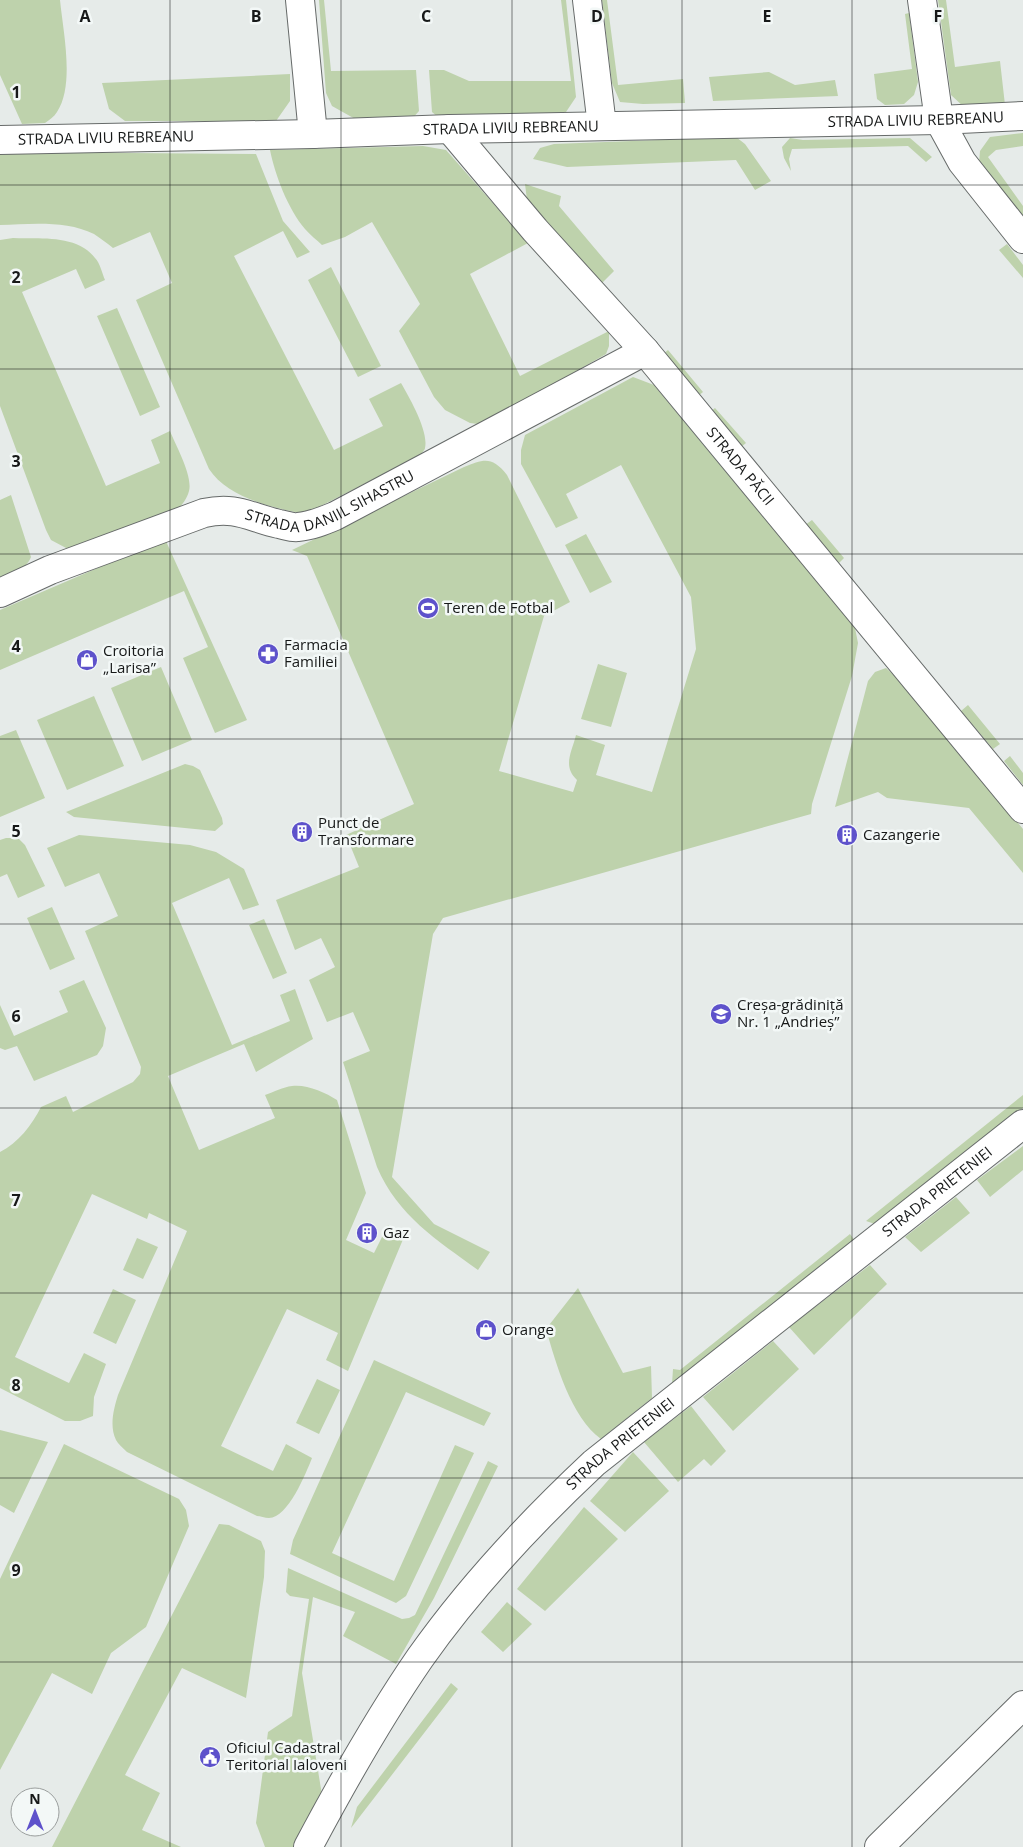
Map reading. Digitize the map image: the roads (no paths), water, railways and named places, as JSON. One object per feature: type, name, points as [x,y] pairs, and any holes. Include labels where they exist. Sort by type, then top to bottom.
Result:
[{"type":"street","points":[[300,0],[313,134]]},
{"type":"street","points":[[587,0],[602,126]]},
{"type":"street","points":[[922,0],[939,120],[962,162],[1023,239]]},
{"type":"street","name":"STRADA LIVIU REBREANU","points":[[0,140],[939,120],[1023,116]]},
{"type":"street","name":"STRADA PĂCII","points":[[450,129],[535,230],[645,351],[1023,809]]},
{"type":"street","name":"STRADA DANIIL SIHASTRU","points":[[0,592],[50,570],[204,513],[217,510],[241,512],[296,528],[314,524],[335,516],[645,351]]},
{"type":"street","name":"STRADA PRIETENIEI","points":[[308,1847],[346,1775],[420,1658],[502,1556],[567,1488],[594,1463],[1023,1124]]},
{"type":"street","points":[[879,1847],[1023,1704]]},
{"type":"place","name":"Teren de Fotbal","points":[[428,608]]},
{"type":"place","name":"Farmacia Familiei","points":[[268,654]]},
{"type":"place","name":"Croitoria „Larisa”","points":[[87,660]]},
{"type":"place","name":"Punct de Transformare","points":[[302,832]]},
{"type":"place","name":"Cazangerie","points":[[847,835]]},
{"type":"place","name":"Creșa-grădiniță Nr. 1 „Andrieș”","points":[[721,1014]]},
{"type":"place","name":"Gaz","points":[[367,1233]]},
{"type":"place","name":"Orange","points":[[486,1330]]},
{"type":"place","name":"Oficiul Cadastral Teritorial Ialoveni","points":[[210,1757]]}]
